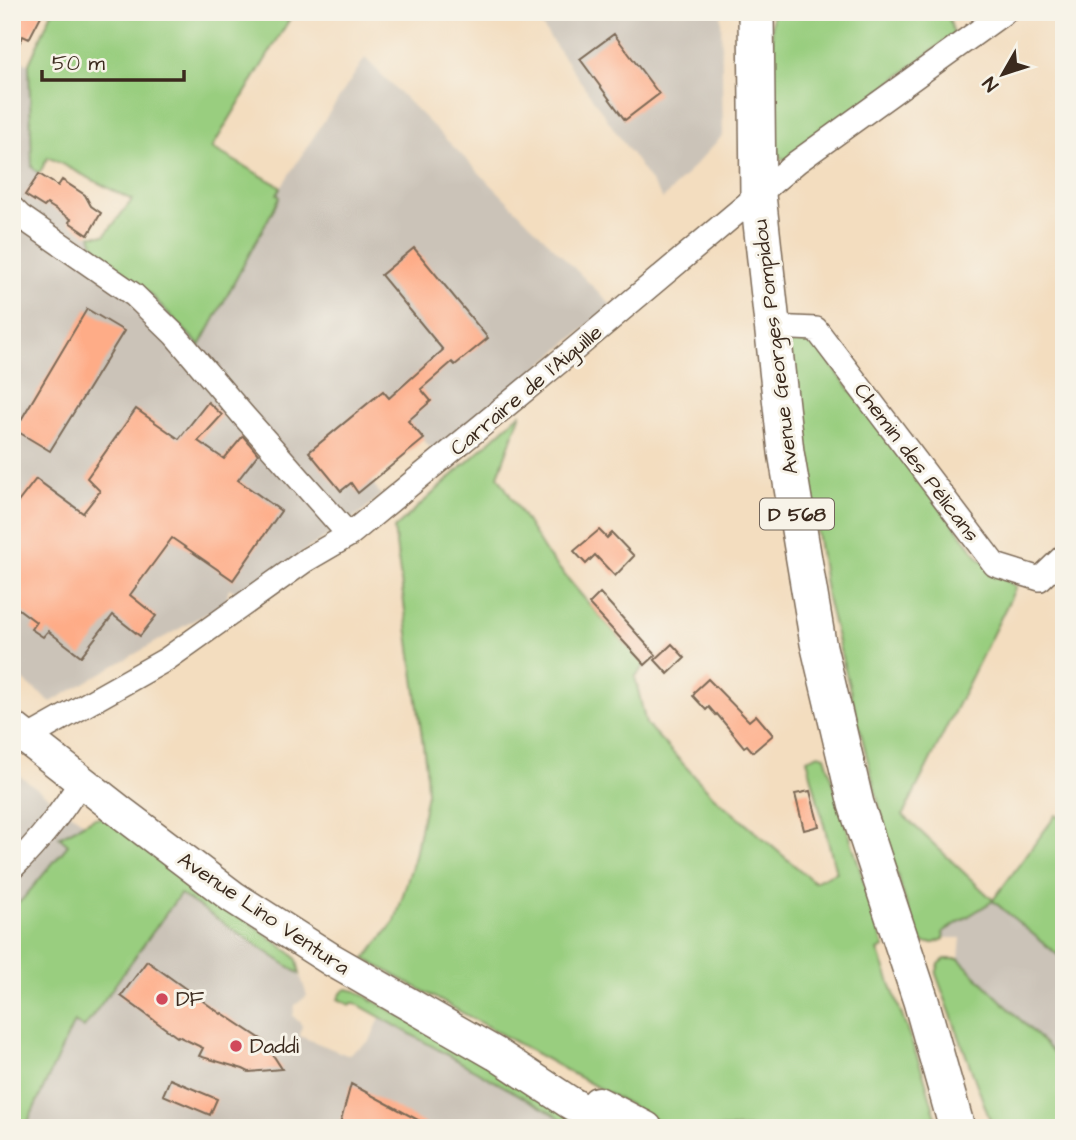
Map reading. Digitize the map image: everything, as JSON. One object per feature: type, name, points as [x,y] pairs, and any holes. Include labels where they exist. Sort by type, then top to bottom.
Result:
[{"type":"main road","name":"Avenue Georges Pompidou","points":[[756,12],[758,195],[786,452],[818,643],[856,804],[921,1001],[957,1128]]},
{"type":"main road","name":"Avenue Lino Ventura","points":[[20,733],[233,897],[332,960],[496,1054],[614,1128]]},
{"type":"main road","name":"Avenue Georges Pompidou","points":[[921,1001],[970,1128]]},
{"type":"main road","name":"Avenue Lino Ventura","points":[[496,1054],[574,1090],[646,1128]]},
{"type":"street","name":"Carraire de l'Aiguille","points":[[20,733],[167,659],[306,560],[349,535],[797,162],[1004,12]]},
{"type":"street","points":[[12,208],[134,295],[175,335],[349,535]]},
{"type":"street","name":"Chemin des Pélicans","points":[[772,327],[816,329],[995,565],[1040,579],[1064,556]]},
{"type":"street","points":[[12,868],[45,831],[81,781]]},
{"type":"shaded area","points":[[532,12],[721,12],[723,135],[663,199]]},
{"type":"shaded area","points":[[12,56],[29,64],[32,167],[39,174],[25,195],[44,207],[47,204],[71,219],[69,223],[91,235],[96,249],[150,294],[200,346],[280,197],[277,194],[281,187],[365,58],[612,306],[435,452],[423,440],[372,482],[381,495],[357,516],[239,594],[229,588],[226,602],[51,702],[12,672]]},
{"type":"shaded area","points":[[12,770],[180,893],[300,974],[307,996],[295,1005],[293,1016],[302,1025],[300,1036],[347,1055],[370,1041],[380,1018],[578,1128],[12,1128]]},
{"type":"shaded area","points":[[993,901],[1064,960],[1064,1063],[959,959],[961,938],[944,938],[943,932]]},
{"type":"green space","points":[[52,12],[294,12],[212,148],[281,187],[277,194],[280,197],[200,346],[150,294],[95,249],[91,235],[105,235],[132,200],[48,157],[39,174],[32,167],[29,64]]},
{"type":"green space","points":[[772,12],[947,12],[954,34],[794,157],[782,160],[773,143]]},
{"type":"green space","points":[[801,338],[816,345],[980,559],[1016,587],[903,815],[993,900],[1056,815],[1064,820],[1064,960],[993,901],[943,932],[944,939],[924,943],[916,935],[894,865],[827,598],[789,345]]},
{"type":"green space","points":[[521,413],[498,476],[546,553],[645,665],[635,677],[646,724],[713,796],[814,882],[836,872],[807,759],[819,754],[825,756],[884,947],[878,950],[924,1076],[939,1128],[671,1128],[365,959],[395,921],[415,856],[427,793],[426,767],[394,529]]},
{"type":"green space","points":[[109,817],[292,954],[297,960],[300,974],[180,894],[84,1028],[74,1022],[25,1128],[12,1128],[12,906],[22,900],[68,845],[59,837],[94,818]]},
{"type":"green space","points":[[945,959],[959,959],[1064,1063],[1064,1128],[993,1128],[936,974],[939,964]]},
{"type":"green space","points":[[347,989],[356,991],[602,1128],[578,1128],[355,1003],[350,1005],[338,999]]},
{"type":"building","points":[[12,12],[43,12],[29,39],[23,36],[12,57]]},
{"type":"building","points":[[614,34],[659,94],[625,120],[580,59]]},
{"type":"building","points":[[39,174],[58,186],[62,180],[85,195],[91,206],[101,213],[88,235],[69,222],[71,219],[47,204],[44,207],[25,195]]},
{"type":"building","points":[[414,248],[488,338],[455,365],[452,362],[421,389],[431,401],[408,421],[424,439],[358,493],[351,483],[341,491],[309,452],[383,391],[389,398],[443,350],[381,275]]},
{"type":"building","points":[[87,309],[124,331],[50,451],[15,430]]},
{"type":"building","points":[[208,402],[222,415],[198,441],[224,459],[243,436],[258,454],[238,480],[281,511],[233,580],[172,538],[130,595],[156,616],[140,636],[113,615],[81,656],[48,631],[43,637],[31,629],[36,622],[12,604],[12,510],[36,479],[83,513],[100,491],[87,478],[136,409],[179,439]]},
{"type":"building","points":[[599,530],[607,538],[612,533],[634,556],[615,576],[595,555],[586,564],[574,551]]},
{"type":"building","points":[[600,593],[656,655],[645,665],[589,604]]},
{"type":"building","points":[[672,644],[685,658],[668,674],[655,660]]},
{"type":"building","points":[[708,679],[749,721],[756,715],[773,735],[753,752],[747,745],[744,747],[717,714],[709,707],[706,710],[693,696]]},
{"type":"building","points":[[810,791],[819,826],[804,830],[795,794]]},
{"type":"building","points":[[147,961],[264,1041],[282,1069],[249,1072],[199,1056],[203,1048],[177,1037],[121,996]]},
{"type":"building","points":[[170,1079],[217,1099],[210,1115],[163,1095]]},
{"type":"building","name":"Daddi","points":[[351,1084],[403,1112],[433,1128],[339,1128]]},
{"type":"place","name":"DF","points":[[162,999]]},
{"type":"place","name":"Daddi","points":[[236,1046]]}]
